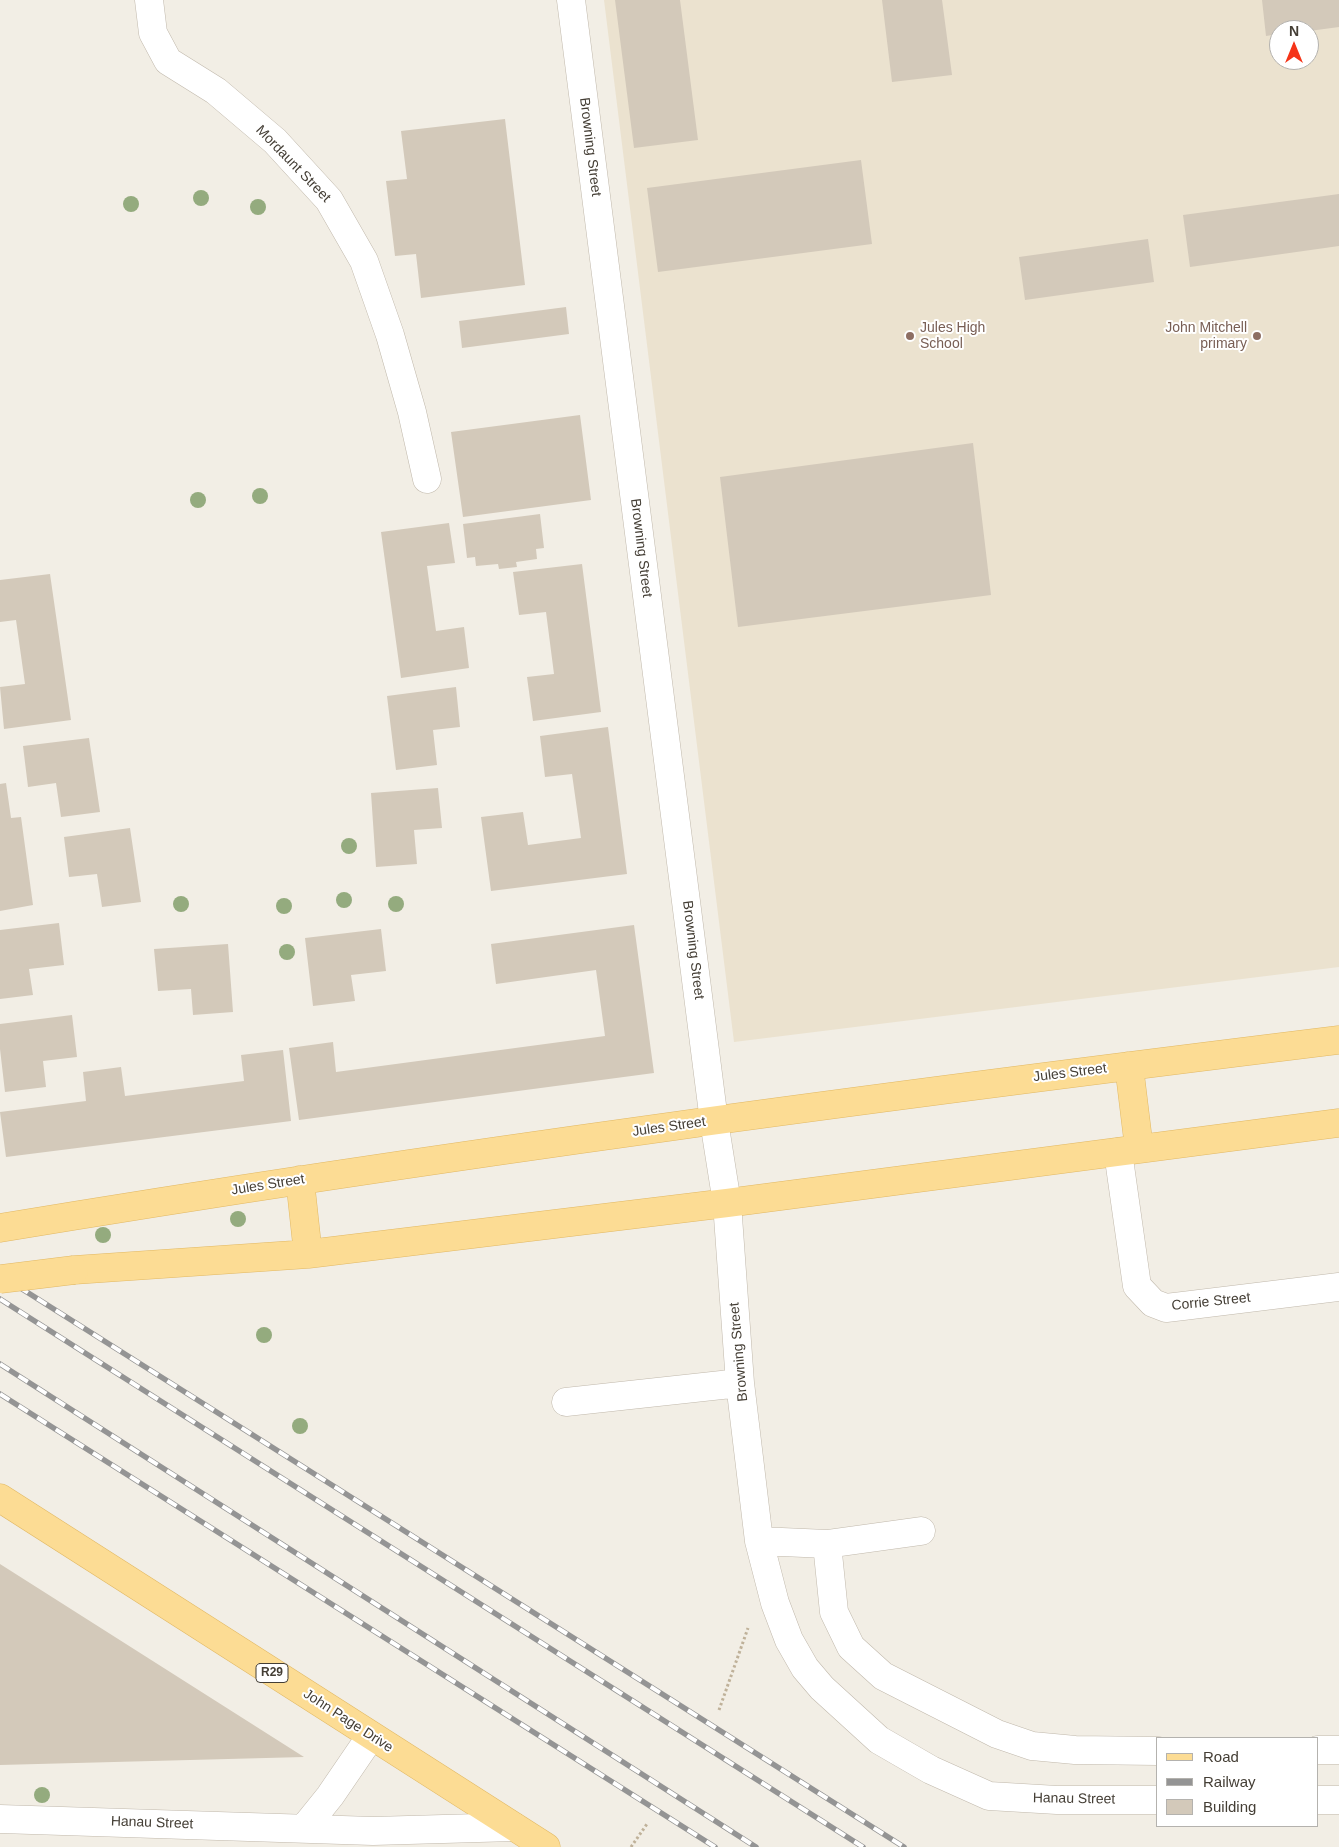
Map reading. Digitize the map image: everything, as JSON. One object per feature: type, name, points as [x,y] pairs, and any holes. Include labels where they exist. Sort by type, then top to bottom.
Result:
[{"type":"main road","name":"Jules Street","points":[[0,1228],[300,1180],[714,1121],[1339,1040]]},
{"type":"main road","points":[[1129,1066],[1129,1150]]},
{"type":"main road","points":[[0,1279],[74,1270],[308,1254],[727,1203],[1339,1123]]},
{"type":"main road","points":[[300,1180],[308,1254]]},
{"type":"main road","name":"John Page Drive","points":[[0,1498],[546,1847]]},
{"type":"street","name":"Mordaunt Street","points":[[149,0],[153,33],[168,61],[216,91],[260,129],[329,200],[364,261],[390,335],[412,412],[427,480]]},
{"type":"street","name":"Browning Street","points":[[571,0],[714,1121],[727,1203],[740,1383],[759,1541],[775,1604],[789,1640],[805,1668],[822,1688],[879,1740],[931,1770],[990,1796]]},
{"type":"street","name":"Corrie Street","points":[[1129,1150],[1137,1286],[1153,1303],[1166,1308],[1339,1287]]},
{"type":"street","points":[[566,1402],[740,1383]]},
{"type":"street","points":[[759,1541],[827,1544],[921,1531]]},
{"type":"street","points":[[827,1544],[834,1612],[851,1647],[883,1676],[997,1734],[1032,1746],[1075,1750],[1156,1751]]},
{"type":"street","points":[[305,1827],[330,1796],[371,1736]]},
{"type":"street","points":[[1319,1750],[1339,1750]]},
{"type":"street","name":"Hanau Street","points":[[990,1796],[1057,1800],[1156,1800]]},
{"type":"street","points":[[1319,1800],[1339,1800]]},
{"type":"street","name":"Hanau Street","points":[[0,1819],[305,1827],[373,1839],[514,1827]]},
{"type":"path","points":[[719,1710],[752,1616],[775,1604]]},
{"type":"path","points":[[631,1847],[647,1824]]},
{"type":"shaded area","name":"Jules High School","points":[[604,0],[1339,0],[1339,967],[734,1042]]},
{"type":"building","points":[[615,0],[680,0],[698,140],[634,148]]},
{"type":"building","points":[[882,0],[942,0],[952,75],[892,82]]},
{"type":"building","points":[[1262,0],[1339,0],[1339,27],[1319,30],[1319,20],[1269,20],[1269,36],[1266,36]]},
{"type":"building","points":[[505,119],[525,285],[421,298],[416,254],[395,256],[386,181],[407,179],[401,131]]},
{"type":"building","points":[[861,160],[872,244],[658,272],[647,188]]},
{"type":"building","points":[[1339,194],[1339,246],[1190,267],[1183,215]]},
{"type":"building","points":[[1148,239],[1154,282],[1025,300],[1019,257]]},
{"type":"building","points":[[566,307],[569,334],[462,348],[459,321]]},
{"type":"building","points":[[580,415],[591,500],[463,517],[451,432]]},
{"type":"building","points":[[973,443],[991,595],[738,627],[720,477]]},
{"type":"building","points":[[540,514],[544,548],[536,549],[537,559],[516,562],[517,567],[499,569],[498,564],[476,566],[475,557],[467,558],[463,524]]},
{"type":"building","points":[[449,523],[455,563],[427,566],[436,631],[464,627],[469,668],[401,678],[381,532]]},
{"type":"building","points":[[582,564],[601,712],[533,721],[527,677],[554,674],[546,612],[519,615],[513,572]]},
{"type":"building","points":[[50,574],[71,720],[4,729],[0,687],[25,684],[16,620],[0,622],[0,580]]},
{"type":"building","points":[[456,687],[460,727],[433,730],[437,765],[396,770],[387,696]]},
{"type":"building","points":[[608,727],[627,874],[491,891],[481,817],[523,812],[528,845],[581,838],[572,774],[545,777],[540,736]]},
{"type":"building","points":[[89,738],[100,812],[61,817],[56,783],[28,787],[23,746]]},
{"type":"building","points":[[6,783],[11,818],[21,817],[33,905],[0,911],[0,784]]},
{"type":"building","points":[[438,788],[442,828],[414,830],[417,864],[376,867],[371,793]]},
{"type":"building","points":[[130,828],[141,902],[102,907],[97,874],[69,877],[64,837]]},
{"type":"building","points":[[59,923],[64,965],[29,969],[33,995],[0,999],[0,930]]},
{"type":"building","points":[[634,925],[654,1073],[299,1120],[289,1048],[333,1042],[336,1072],[605,1036],[596,970],[496,984],[491,944]]},
{"type":"building","points":[[381,929],[386,971],[351,975],[355,1001],[313,1006],[305,938]]},
{"type":"building","points":[[228,944],[233,1012],[193,1015],[191,989],[158,991],[154,949]]},
{"type":"building","points":[[72,1015],[77,1057],[43,1061],[46,1087],[5,1092],[0,1049],[0,1024]]},
{"type":"building","points":[[283,1050],[291,1121],[6,1157],[0,1112],[86,1101],[83,1072],[121,1067],[125,1096],[244,1081],[241,1055]]},
{"type":"building","points":[[0,1564],[304,1757],[0,1765]]},
{"type":"railway","points":[[0,1275],[904,1847]]},
{"type":"railway","points":[[0,1299],[863,1847]]},
{"type":"railway","points":[[0,1364],[756,1847]]},
{"type":"railway","points":[[0,1394],[715,1847]]},
{"type":"place","name":"Jules High School","points":[[910,336]]},
{"type":"place","name":"John Mitchell primary","points":[[1257,336]]}]
